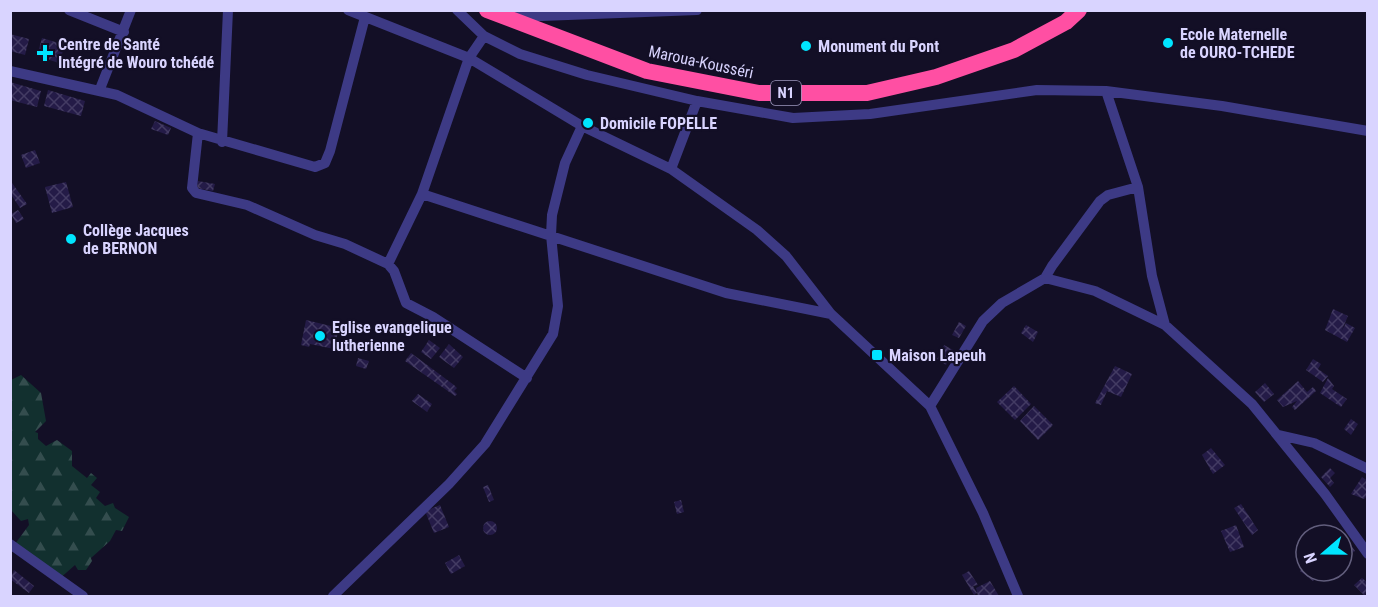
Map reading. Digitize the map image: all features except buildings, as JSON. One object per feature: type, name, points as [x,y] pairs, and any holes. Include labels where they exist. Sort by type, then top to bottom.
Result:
[{"type":"highway","name":"Maroua-Kousséri","points":[[487,10],[647,71],[759,93],[867,93],[936,77],[1014,50],[1066,22],[1079,10]]},
{"type":"street","points":[[69,10],[124,32]]},
{"type":"street","points":[[100,89],[131,10]]},
{"type":"street","points":[[222,142],[228,10]]},
{"type":"street","points":[[348,10],[469,58],[582,126],[671,169],[757,230],[786,256],[831,314],[930,406],[983,513],[1018,597]]},
{"type":"street","points":[[457,10],[484,36],[520,54],[587,75],[697,101],[793,118],[870,114],[1037,90],[1106,91],[1222,106],[1368,131]]},
{"type":"street","points":[[506,18],[697,10]]},
{"type":"street","points":[[10,71],[100,89],[134,101],[198,133],[222,142],[315,167],[325,163],[330,151],[365,17]]},
{"type":"street","points":[[388,264],[422,194],[469,58],[484,36]]},
{"type":"street","points":[[1106,91],[1138,187],[1152,276],[1165,325]]},
{"type":"street","points":[[671,169],[697,101]]},
{"type":"street","points":[[333,597],[449,484],[484,444],[553,334],[557,319],[551,235],[557,189],[582,126]]},
{"type":"street","points":[[198,133],[192,188],[196,193],[247,205],[315,235],[345,244],[388,264],[394,271],[406,303],[433,317],[527,378]]},
{"type":"street","points":[[930,406],[983,321],[1002,303],[1045,278],[1100,201],[1108,195],[1138,187]]},
{"type":"street","points":[[422,194],[726,293],[831,314]]},
{"type":"street","points":[[1045,278],[1095,291],[1165,325],[1252,404],[1279,435],[1368,554]]},
{"type":"street","points":[[1279,435],[1314,443],[1368,469]]},
{"type":"street","points":[[10,544],[82,596]]},
{"type":"green space","points":[[21,375],[41,393],[46,421],[35,432],[38,433],[38,439],[46,446],[57,440],[72,451],[72,466],[87,478],[91,473],[97,478],[91,485],[100,492],[96,498],[105,506],[113,503],[115,508],[129,517],[122,531],[116,530],[110,541],[91,558],[92,561],[86,570],[78,570],[75,565],[58,580],[15,544],[29,525],[28,519],[21,521],[11,510],[11,380]]},
{"type":"place","name":"Ecole Maternelle de OURO-TCHEDE","points":[[1168,43]]},
{"type":"place","name":"Monument du Pont","points":[[806,46]]},
{"type":"place","name":"Centre de Santé Intégré de Wouro tchédé","points":[[45,53]]},
{"type":"place","name":"Domicile FOPELLE","points":[[588,123]]},
{"type":"place","name":"Collège Jacques de BERNON","points":[[71,239]]},
{"type":"place","name":"Eglise evangelique lutherienne","points":[[320,336]]},
{"type":"place","name":"Maison Lapeuh","points":[[877,355]]}]
